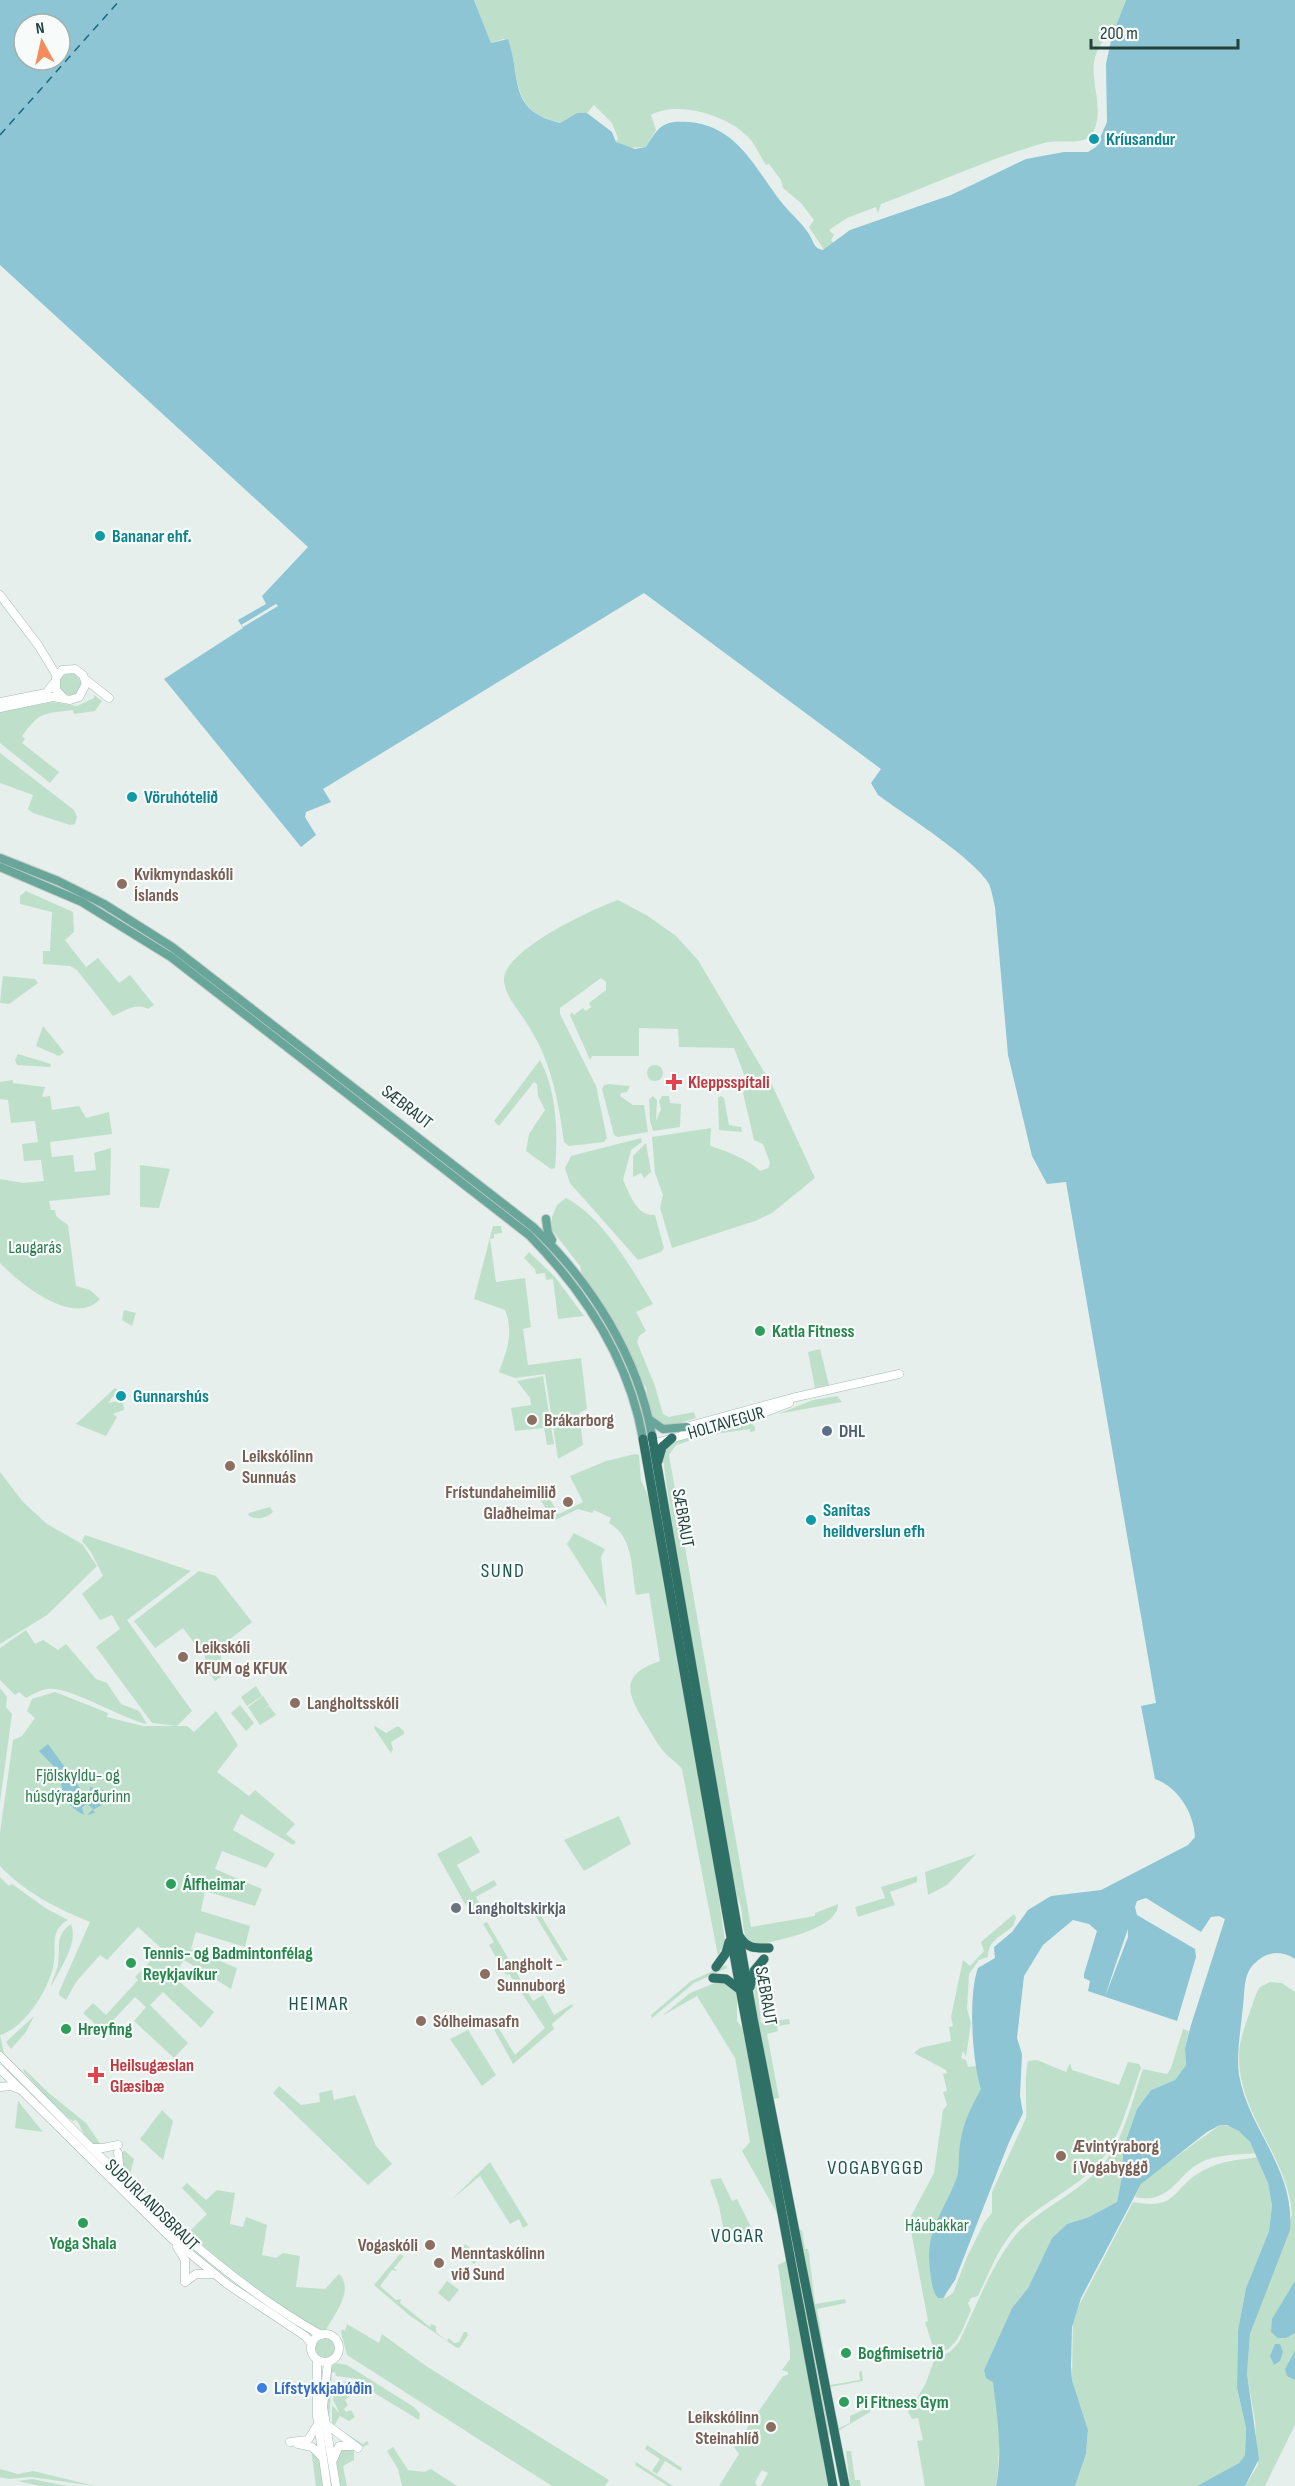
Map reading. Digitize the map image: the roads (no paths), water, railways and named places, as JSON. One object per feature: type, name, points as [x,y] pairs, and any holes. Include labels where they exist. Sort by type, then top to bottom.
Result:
[{"type":"highway","points":[[658,1473],[659,1452],[672,1438]]},
{"type":"highway","name":"SÆBRAUT","points":[[648,1441],[658,1473],[739,1935],[745,1993],[833,2486]]},
{"type":"highway","name":"SÆBRAUT","points":[[648,1441],[729,1930],[745,1993],[845,2486]]},
{"type":"highway","points":[[716,1967],[726,1953],[729,1930]]},
{"type":"highway","points":[[739,1935],[745,1944],[754,1948],[769,1948]]},
{"type":"highway","points":[[712,1978],[731,1981],[745,1993],[752,1975],[764,1959]]},
{"type":"main road","points":[[0,595],[38,645],[56,679],[56,690],[65,699]]},
{"type":"main road","points":[[0,708],[53,697],[65,699],[92,693],[109,698],[85,679],[80,671],[66,669],[38,645]]},
{"type":"main road","points":[[0,702],[46,693],[66,669]]},
{"type":"main road","points":[[79,697],[85,689],[85,679]]},
{"type":"main road","name":"SÆBRAUT","points":[[0,858],[58,881],[104,904],[172,946],[533,1227],[577,1274],[613,1328],[631,1367],[648,1418],[648,1441]]},
{"type":"main road","name":"SÆBRAUT","points":[[0,867],[82,902],[171,957],[529,1235],[570,1279],[605,1332],[633,1398],[648,1441]]},
{"type":"main road","points":[[546,1219],[549,1236],[571,1262],[577,1274]]},
{"type":"main road","name":"HOLTAVEGUR","points":[[648,1441],[687,1427],[898,1374]]},
{"type":"main road","name":"HOLTAVEGUR","points":[[648,1441],[672,1438],[758,1415],[807,1396]]},
{"type":"main road","points":[[648,1418],[658,1428],[687,1427]]},
{"type":"main road","name":"SUÐURLANDSBRAUT","points":[[2,2068],[13,2069],[158,2213],[240,2282],[321,2335],[333,2336],[339,2344],[337,2357],[328,2362]]},
{"type":"main road","name":"SUÐURLANDSBRAUT","points":[[2,2068],[22,2091],[171,2238],[214,2274],[305,2336],[312,2344]]},
{"type":"main road","points":[[0,2087],[11,2086],[22,2091]]},
{"type":"main road","points":[[92,2148],[118,2149],[121,2176]]},
{"type":"main road","points":[[131,2199],[139,2201],[153,2214],[158,2213]]},
{"type":"main road","points":[[171,2238],[185,2260],[185,2282],[196,2274],[214,2274]]},
{"type":"main road","points":[[321,2335],[312,2344],[312,2352],[317,2360],[322,2457],[327,2486]]},
{"type":"main road","points":[[317,2360],[328,2362],[321,2422],[336,2486]]},
{"type":"main road","points":[[321,2422],[308,2440],[290,2442],[312,2447],[322,2457]]},
{"type":"main road","points":[[321,2422],[358,2448],[339,2446],[332,2464]]},
{"type":"water","points":[[0,0],[474,0],[491,43],[508,39],[519,91],[531,110],[560,123],[577,113],[587,113],[612,132],[616,142],[635,149],[646,147],[658,129],[667,123],[689,122],[706,125],[733,140],[744,151],[782,203],[806,230],[816,247],[823,250],[850,230],[951,195],[1026,159],[1064,152],[1088,152],[1096,147],[1107,122],[1106,64],[1112,36],[1126,0],[1295,0],[1295,1959],[1279,1953],[1269,1954],[1250,1968],[1245,1984],[1238,2058],[1244,2095],[1285,2187],[1290,2208],[1290,2230],[1250,2334],[1247,2374],[1259,2459],[1245,2486],[1197,2486],[1239,2463],[1245,2455],[1246,2428],[1237,2388],[1238,2330],[1246,2288],[1269,2231],[1272,2206],[1268,2183],[1250,2142],[1239,2131],[1227,2125],[1220,2125],[1207,2132],[1141,2184],[1081,2298],[1072,2327],[1071,2366],[1072,2380],[1088,2430],[1086,2454],[1075,2486],[996,2486],[999,2460],[998,2421],[993,2382],[986,2378],[984,2370],[1012,2308],[1028,2288],[1052,2238],[1067,2224],[1089,2217],[1117,2202],[1123,2171],[1123,2149],[1137,2109],[1151,2090],[1175,2080],[1186,2065],[1185,2048],[1191,2025],[1225,1919],[1219,1916],[1211,1917],[1201,1932],[1146,1898],[1137,1901],[1135,1907],[1137,1915],[1195,1949],[1196,1957],[1177,2021],[1088,1991],[1090,1981],[1084,1978],[1084,1974],[1097,1931],[1089,1924],[1073,1920],[1043,1945],[1024,1976],[1017,2038],[1022,2054],[1020,2096],[1023,2113],[1009,2142],[955,2280],[943,2298],[936,2296],[932,2283],[929,2261],[932,2236],[957,2177],[963,2129],[981,2089],[975,2062],[972,2028],[973,1994],[978,1968],[995,1958],[994,1947],[1012,1932],[1028,1910],[1051,1896],[1101,1890],[1188,1845],[1195,1837],[1192,1819],[1183,1802],[1171,1788],[1155,1779],[1141,1706],[1156,1703],[1066,1182],[1047,1184],[1032,1156],[1008,1055],[995,907],[989,884],[955,850],[878,795],[871,783],[881,769],[644,593],[323,789],[331,802],[306,812],[305,817],[316,835],[301,847],[164,679],[243,628],[238,620],[266,604],[262,596],[308,547],[0,265]]},
{"type":"water","points":[[48,1744],[85,1795],[90,1791],[90,1787],[103,1790],[107,1802],[93,1810],[95,1813],[87,1815],[93,1809],[87,1804],[82,1807],[84,1815],[69,1803],[63,1793],[62,1775],[39,1751]]},
{"type":"water","points":[[1295,2281],[1295,2333],[1286,2338],[1278,2338],[1271,2332],[1272,2319]]},
{"type":"water","points":[[1275,2344],[1280,2344],[1283,2352],[1280,2361],[1274,2365],[1270,2356]]},
{"type":"water","points":[[1295,2351],[1295,2380],[1287,2376],[1285,2369]]},
{"type":"place","name":"Kríusandur","points":[[1094,139]]},
{"type":"place","name":"Bananar ehf.","points":[[100,536]]},
{"type":"place","name":"Vöruhótelið","points":[[132,797]]},
{"type":"place","name":"Kvikmyndaskóli Íslands","points":[[122,884]]},
{"type":"place","name":"Kleppsspítali","points":[[674,1082]]},
{"type":"place","name":"Katla Fitness","points":[[760,1331]]},
{"type":"place","name":"Gunnarshús","points":[[121,1396]]},
{"type":"place","name":"Brákarborg","points":[[532,1420]]},
{"type":"place","name":"DHL","points":[[827,1431]]},
{"type":"place","name":"Leikskólinn Sunnuás","points":[[230,1466]]},
{"type":"place","name":"Frístundaheimilið Glaðheimar","points":[[568,1502]]},
{"type":"place","name":"Sanitas heildverslun efh","points":[[811,1520]]},
{"type":"place","name":"Leikskóli KFUM og KFUK","points":[[183,1657]]},
{"type":"place","name":"Langholtsskóli","points":[[295,1703]]},
{"type":"place","name":"Álfheimar","points":[[171,1884]]},
{"type":"place","name":"Langholtskirkja","points":[[456,1908]]},
{"type":"place","name":"Tennis- og Badmintonfélag Reykjavíkur","points":[[131,1963]]},
{"type":"place","name":"Langholt - Sunnuborg","points":[[485,1974]]},
{"type":"place","name":"Sólheimasafn","points":[[421,2021]]},
{"type":"place","name":"Hreyfing","points":[[66,2029]]},
{"type":"place","name":"Heilsugæslan Glæsibæ","points":[[96,2075]]},
{"type":"place","name":"Ævintýraborg í Vogabyggð","points":[[1061,2156]]},
{"type":"place","name":"Yoga Shala","points":[[83,2223]]},
{"type":"place","name":"Vogaskóli","points":[[430,2245]]},
{"type":"place","name":"Menntaskólinn við Sund","points":[[439,2263]]},
{"type":"place","name":"Bogfimisetrið","points":[[846,2353]]},
{"type":"place","name":"Lífstykkjabúðin","points":[[262,2388]]},
{"type":"place","name":"Pi Fitness Gym","points":[[844,2402]]},
{"type":"place","name":"Leikskólinn Steinahlíð","points":[[771,2427]]},
{"type":"district","name":"SUND","points":[[503,1571]]},
{"type":"district","name":"HEIMAR","points":[[319,2004]]},
{"type":"district","name":"VOGABYGGÐ","points":[[876,2168]]},
{"type":"district","name":"VOGAR","points":[[738,2236]]},
{"type":"park label","name":"Laugarás","points":[[35,1247]]},
{"type":"park label","name":"Fjölskyldu- og húsdýragarðurinn","points":[[78,1785]]},
{"type":"park label","name":"Háubakkar","points":[[937,2225]]}]
